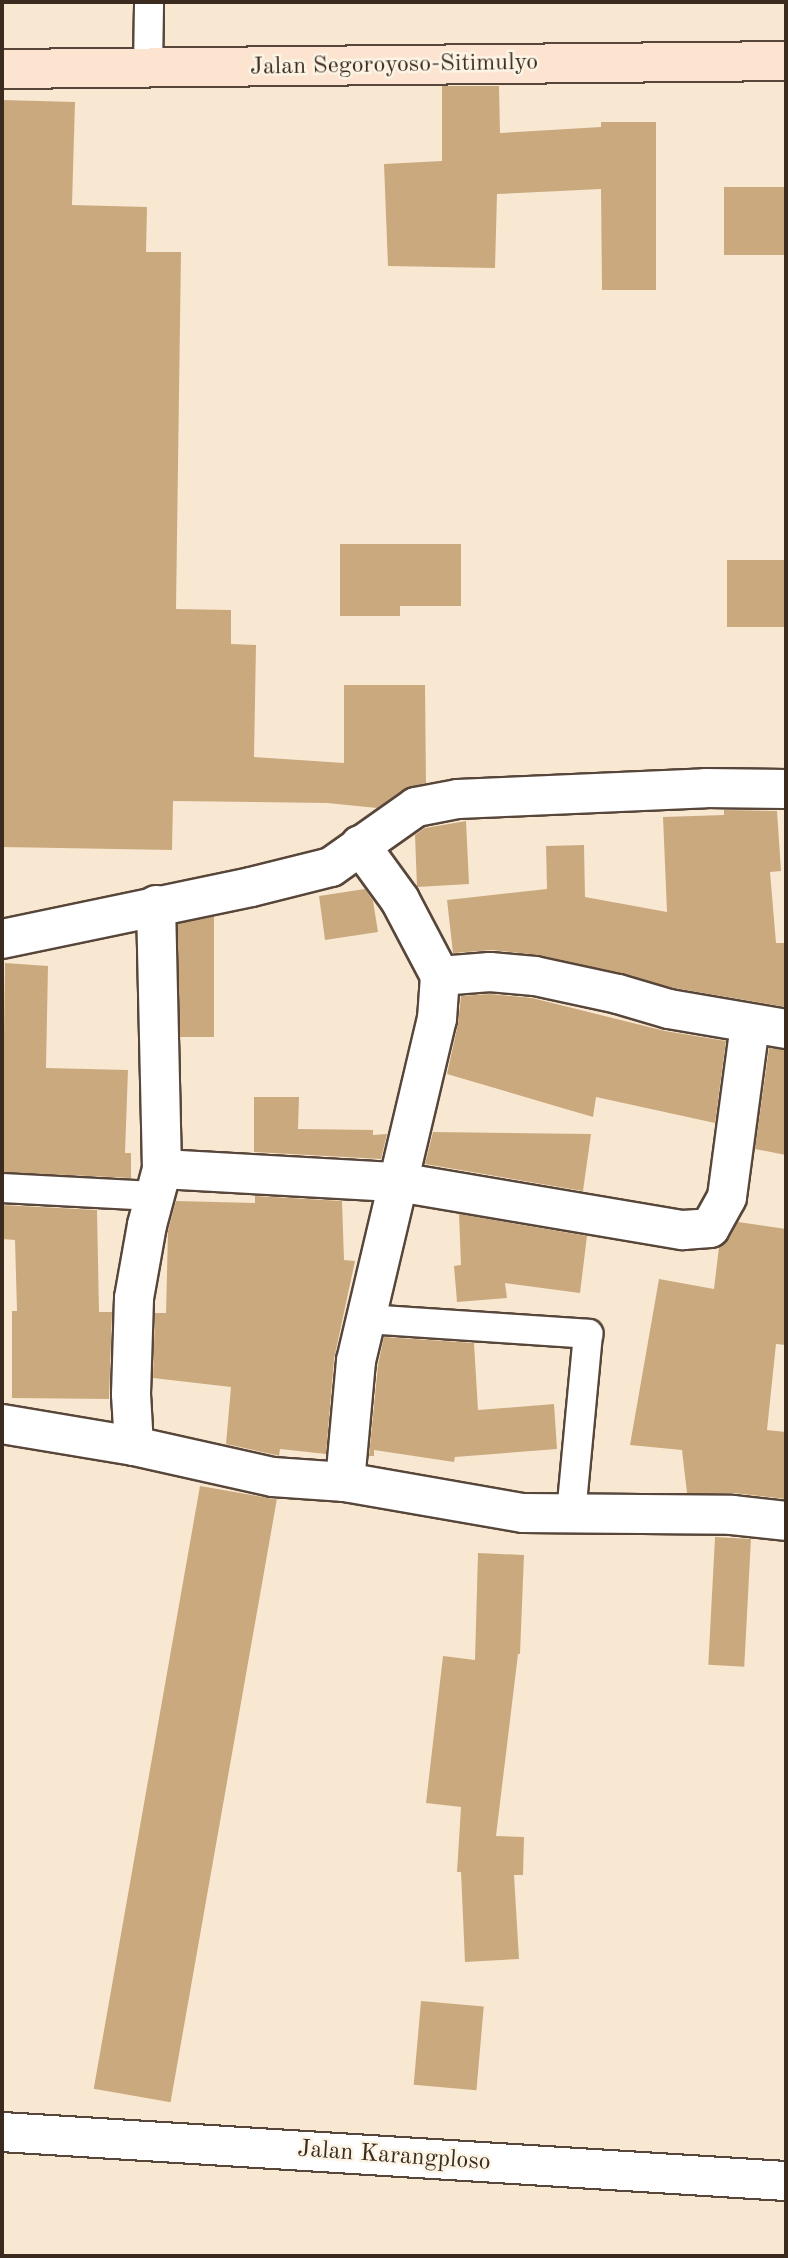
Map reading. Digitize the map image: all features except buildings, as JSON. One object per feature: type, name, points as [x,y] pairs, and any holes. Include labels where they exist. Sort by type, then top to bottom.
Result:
[{"type":"main road","name":"Jalan Segoroyoso-Sitimulyo","points":[[2,69],[786,61]]},
{"type":"street","points":[[2,939],[251,887],[331,867],[416,807],[458,799],[706,788],[786,789]]},
{"type":"street","points":[[345,1482],[356,1361],[398,1182],[408,1153],[437,1019],[440,976],[400,900],[360,845]]},
{"type":"street","points":[[134,1446],[131,1394],[134,1298],[158,1182],[156,905]]},
{"type":"street","points":[[158,1182],[398,1182],[683,1230],[710,1228],[727,1197],[768,1026],[669,1009],[618,994],[535,976],[491,972],[440,976]]},
{"type":"street","points":[[2,1423],[134,1446],[273,1477],[345,1482],[523,1513],[732,1515],[786,1521]]},
{"type":"street","name":"Jalan Karangploso","points":[[2,2132],[786,2181]]},
{"type":"lane","points":[[148,69],[149,2]]},
{"type":"lane","points":[[2,1188],[158,1182]]},
{"type":"lane","points":[[365,1320],[588,1334],[571,1514]]}]
